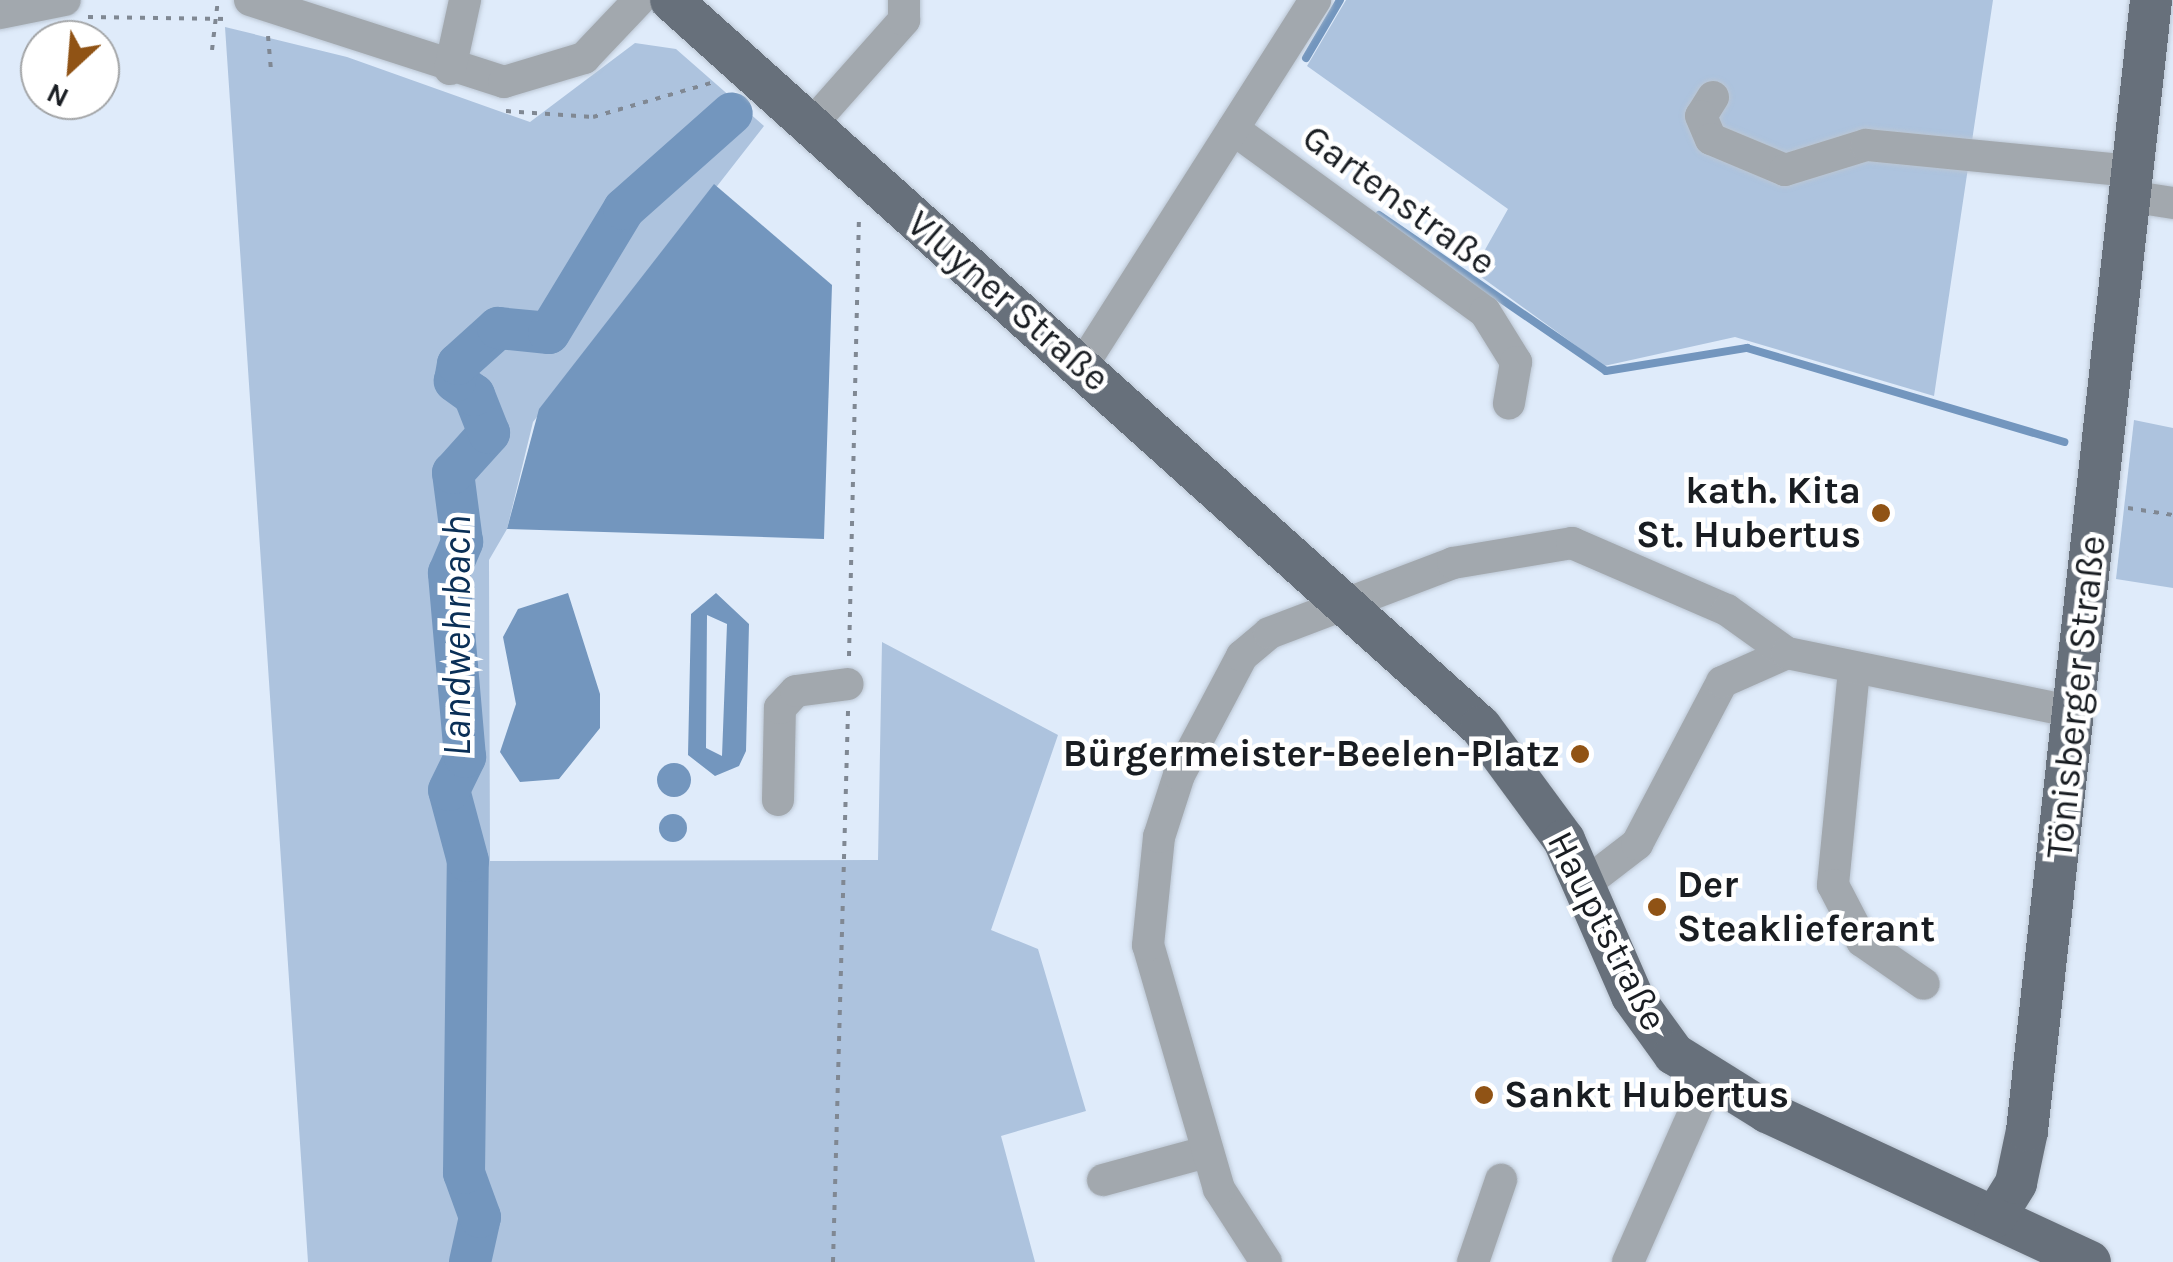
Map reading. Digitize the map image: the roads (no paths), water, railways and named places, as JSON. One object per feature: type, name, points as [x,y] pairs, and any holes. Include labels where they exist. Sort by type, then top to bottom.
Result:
[{"type":"main road","name":"Vluyner Straße","points":[[671,0],[1346,600]]},
{"type":"main road","name":"Tönisberger Straße","points":[[1995,1217],[2016,1183],[2026,1131],[2151,0]]},
{"type":"main road","name":"Hauptstraße","points":[[1346,600],[1507,758],[1584,884],[1647,1022],[1708,1080],[2090,1262]]},
{"type":"street","points":[[0,14],[65,0]]},
{"type":"street","points":[[450,69],[466,0]]},
{"type":"street","points":[[262,1],[450,69],[504,82],[556,74],[597,48],[639,0]]},
{"type":"street","points":[[810,126],[904,20],[904,0]]},
{"type":"street","points":[[1082,366],[1316,0]]},
{"type":"street","points":[[1713,97],[1701,116],[1711,140],[1785,170],[1866,145],[2130,183],[2173,203]]},
{"type":"street","name":"Gartenstraße","points":[[1233,129],[1485,312],[1516,362],[1509,403]]},
{"type":"street","points":[[1266,1262],[1206,1152],[1148,945],[1159,837],[1179,775],[1242,656],[1346,600],[1491,552],[1572,542],[1726,610],[1788,653],[1854,670],[2074,712]]},
{"type":"street","points":[[1584,884],[1637,844],[1722,682],[1788,653]]},
{"type":"street","points":[[1854,670],[1833,884],[1862,941],[1924,984]]},
{"type":"street","points":[[778,800],[780,708],[796,691],[848,684]]},
{"type":"street","points":[[1628,1262],[1708,1080]]},
{"type":"street","points":[[1102,1180],[1206,1152]]},
{"type":"street","points":[[1473,1262],[1502,1180]]},
{"type":"waterway","points":[[1306,58],[1340,0]]},
{"type":"waterway","name":"Landwehrbach","points":[[470,1262],[480,1217],[464,1173],[468,861],[449,790],[465,757],[449,573],[462,542],[453,473],[489,433],[474,395],[455,381],[458,364],[498,328],[549,333],[624,209],[732,113]]},
{"type":"waterway","points":[[1379,215],[1606,371],[1747,348],[2064,442]]},
{"type":"place","name":"kath. Kita St. Hubertus","points":[[1881,513]]},
{"type":"place","name":"Bürgermeister-Beelen-Platz","points":[[1580,754]]},
{"type":"place","name":"Der Steaklieferant","points":[[1657,907]]},
{"type":"place","name":"Sankt Hubertus","points":[[1484,1095]]}]
